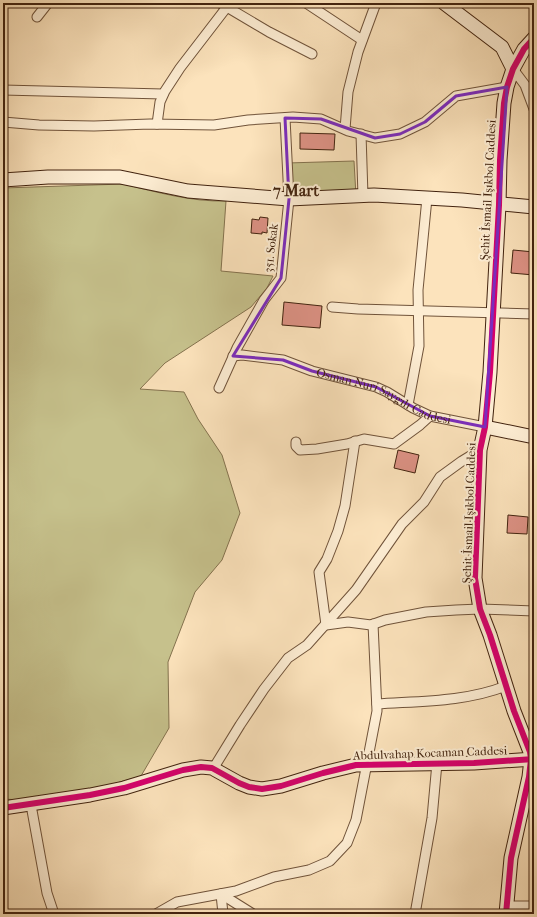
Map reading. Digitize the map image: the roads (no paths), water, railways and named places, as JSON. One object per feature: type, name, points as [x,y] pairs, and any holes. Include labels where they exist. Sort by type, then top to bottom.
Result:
[{"type":"street","points":[[37,17],[48,3]]},
{"type":"street","points":[[306,3],[362,40]]},
{"type":"street","points":[[345,129],[348,92],[358,52],[376,3]]},
{"type":"street","points":[[444,3],[502,48],[512,69],[525,85],[534,109]]},
{"type":"street","points":[[157,124],[160,102],[163,94],[226,4],[269,32],[312,54]]},
{"type":"street","name":"Şehit İsmail Işıkbol Caddesi","points":[[506,910],[511,858],[533,759],[514,710],[490,634],[480,610],[475,578],[480,450],[485,428],[490,372],[499,205],[501,129],[507,87],[512,69],[524,49],[534,38]]},
{"type":"street","points":[[3,122],[39,125],[94,126],[157,124],[214,125],[248,120],[285,118],[321,119],[345,129],[375,138],[400,134],[425,122],[456,96],[476,91],[507,87]]},
{"type":"street","points":[[3,90],[163,94]]},
{"type":"street","name":"351. Sokak","points":[[219,388],[233,356],[264,300],[281,278],[289,199],[285,118]]},
{"type":"street","points":[[360,134],[363,196]]},
{"type":"street","points":[[3,180],[48,177],[120,177],[188,191],[289,199],[374,195],[462,200],[499,205],[534,207]]},
{"type":"street","points":[[408,406],[419,346],[418,290],[427,198]]},
{"type":"street","points":[[332,307],[419,312],[534,314]]},
{"type":"street","name":"Osman Nuri Saygılı Caddesi","points":[[233,356],[242,355],[283,360],[312,371],[376,387],[387,392],[408,406],[430,416],[534,437]]},
{"type":"street","points":[[296,442],[296,446],[300,450],[316,449],[364,438],[394,444],[430,416]]},
{"type":"street","points":[[326,625],[319,572],[330,552],[345,506],[355,441]]},
{"type":"street","points":[[213,768],[264,689],[288,658],[307,645],[356,590],[402,524],[424,502],[440,478],[462,461],[480,450]]},
{"type":"street","points":[[326,625],[348,622],[373,624],[426,612],[480,610],[534,611]]},
{"type":"street","points":[[156,914],[177,902],[236,891],[274,877],[309,870],[330,860],[346,843],[356,820],[377,711],[373,624]]},
{"type":"street","points":[[377,704],[470,697],[494,691],[506,686]]},
{"type":"street","name":"Abdulvahap Kocaman Caddesi","points":[[3,808],[31,805],[109,791],[192,768],[213,768],[239,783],[249,787],[262,789],[281,786],[344,768],[367,764],[494,762],[533,759]]},
{"type":"street","points":[[415,914],[432,818],[437,763]]},
{"type":"street","points":[[31,805],[47,893],[54,914]]},
{"type":"street","points":[[222,894],[223,914]]},
{"type":"street","points":[[222,894],[253,914]]},
{"type":"street","points":[[506,910],[534,906]]},
{"type":"district","name":"7 Mart","points":[[296,190]]}]
